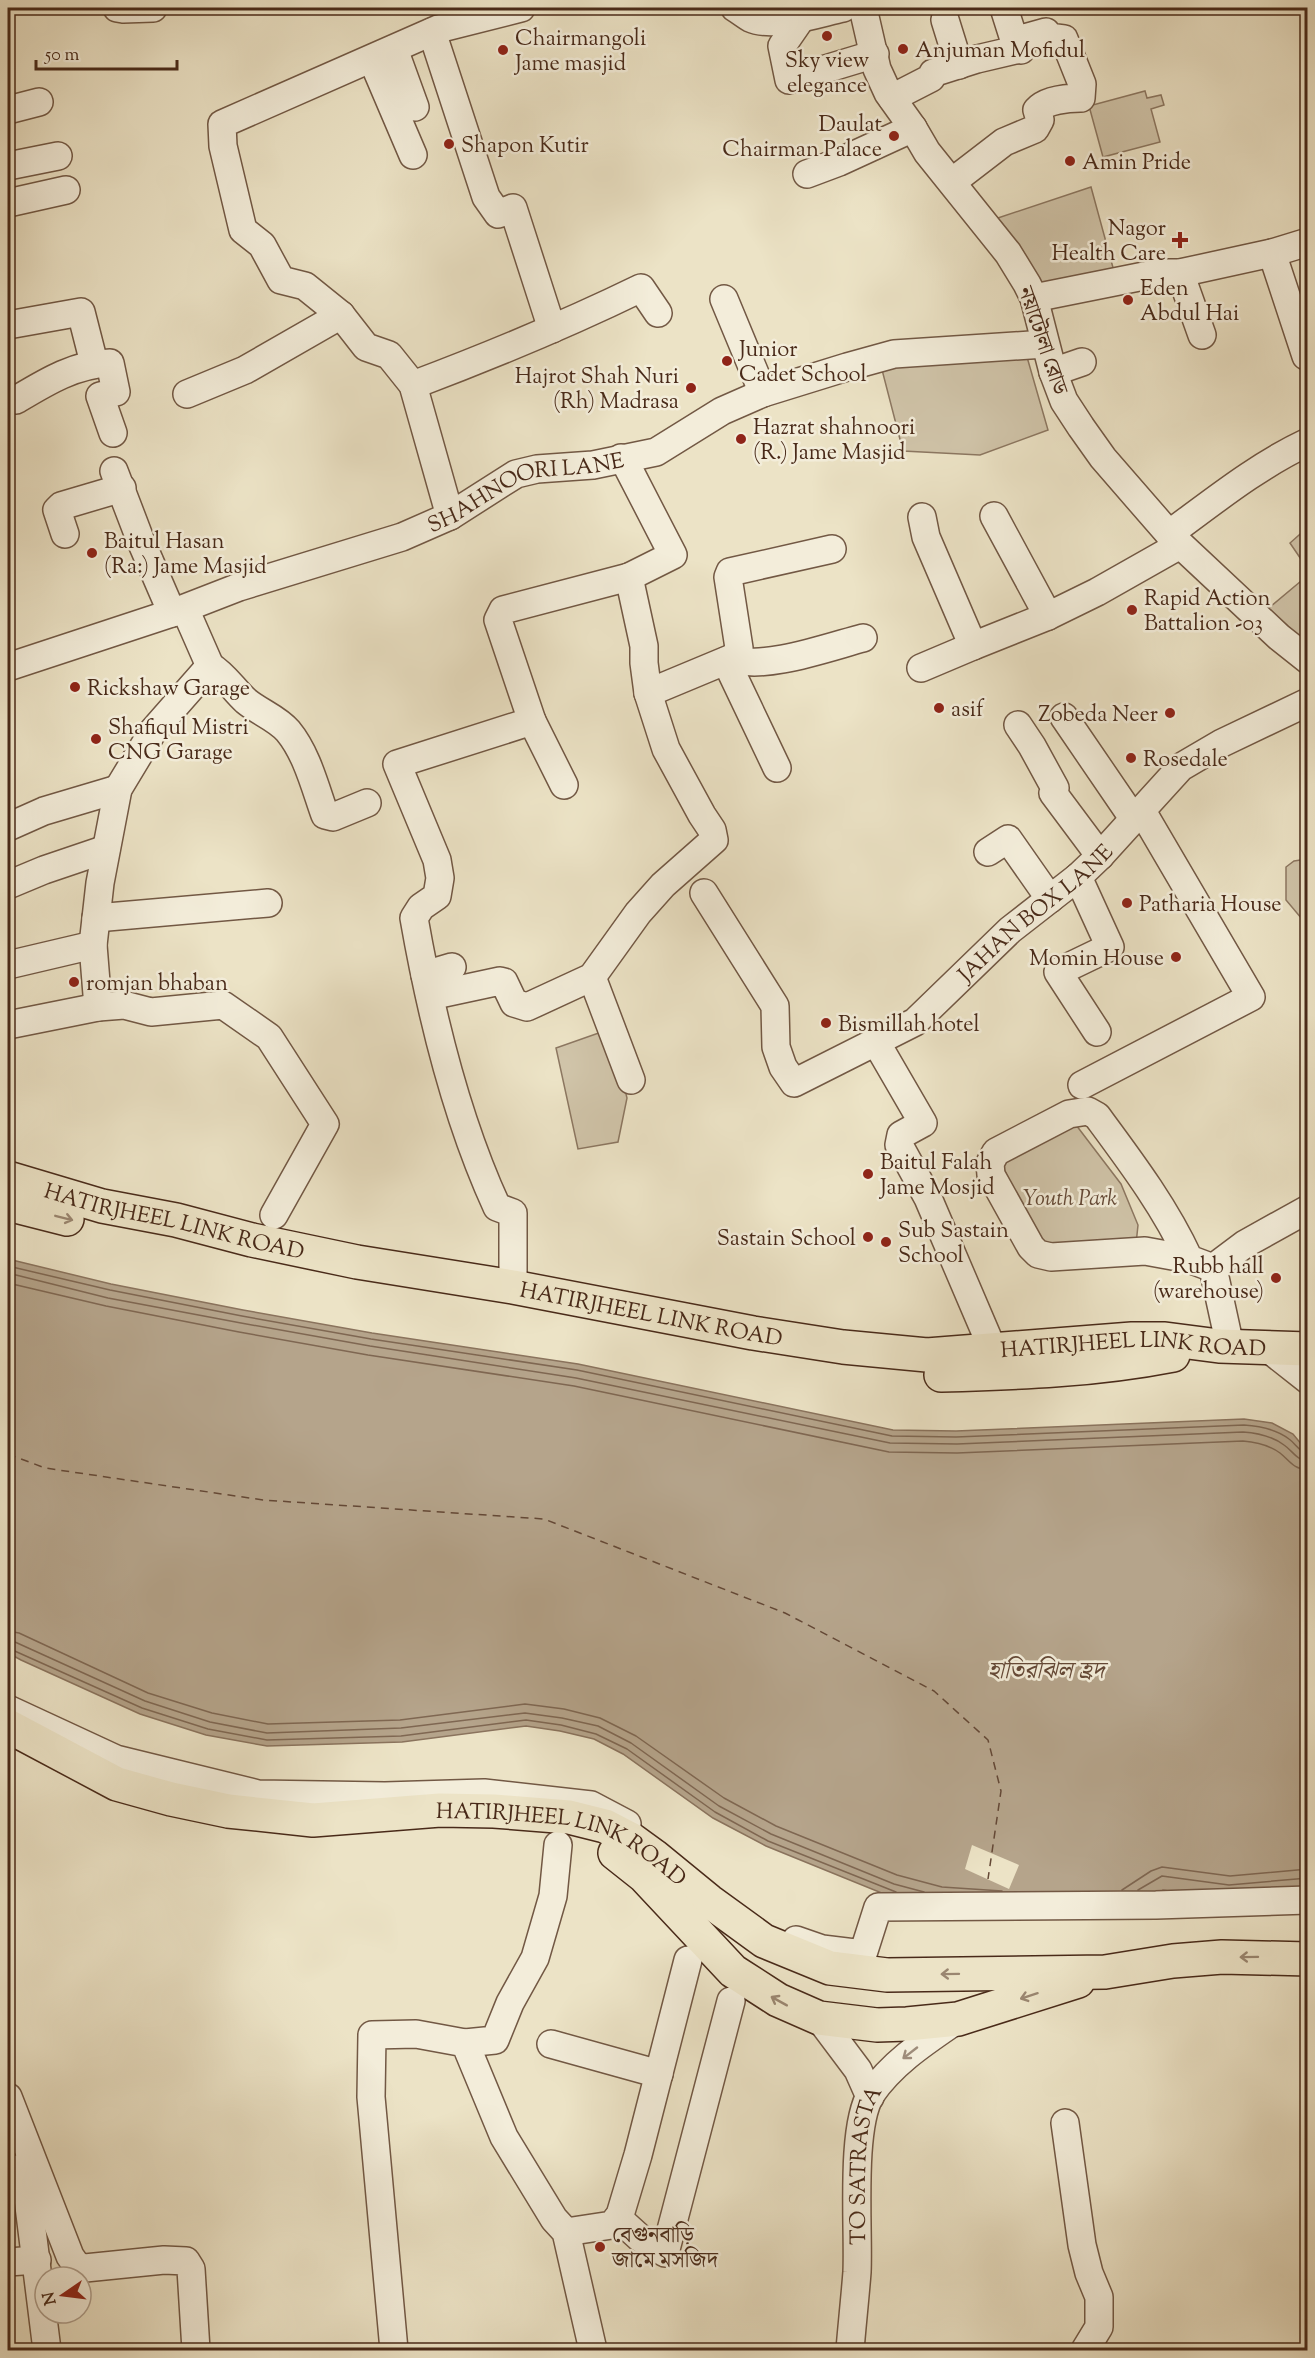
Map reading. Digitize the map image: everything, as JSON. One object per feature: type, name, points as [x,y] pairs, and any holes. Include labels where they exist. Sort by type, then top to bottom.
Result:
[{"type":"main road","name":"HATIRJHEEL LINK ROAD","points":[[8,1178],[102,1206],[176,1220],[252,1240],[368,1264],[513,1287],[753,1333],[843,1347],[927,1355],[1132,1339],[1165,1339],[1233,1346],[1308,1349]]},
{"type":"main road","points":[[8,1204],[113,1230],[285,1265],[811,1364],[923,1376],[1042,1372],[1110,1366],[1233,1346]]},
{"type":"main road","name":"HATIRJHEEL LINK ROAD","points":[[1233,1346],[1270,1353],[1308,1372]]},
{"type":"main road","name":"HATIRJHEEL LINK ROAD","points":[[8,1726],[117,1784],[228,1811],[313,1820],[440,1810],[518,1820],[599,1844],[611,1850],[644,1876],[733,1971],[778,2000],[819,2018],[878,2025],[957,2019],[1105,1972]]},
{"type":"main road","name":"HATIRJHEEL LINK ROAD","points":[[8,1742],[99,1790],[117,1797],[204,1818],[266,1828],[338,1830],[425,1823],[569,1817],[605,1826],[632,1840],[764,1941],[830,1968],[887,1975],[1105,1972],[1173,1961],[1222,1957],[1308,1959]]},
{"type":"street","points":[[117,8],[153,8]]},
{"type":"street","points":[[450,516],[413,385],[389,355],[366,347],[340,315],[305,286],[281,280],[262,245],[243,230],[223,146],[222,124],[432,32],[521,8]]},
{"type":"street","points":[[735,8],[752,19],[774,21],[802,18],[843,8]]},
{"type":"street","name":"নয়াটোলা রোড","points":[[863,8],[877,69],[892,98],[927,152],[1008,253],[1034,298],[1053,372],[1064,401],[1092,443],[1174,539],[1279,637],[1308,660]]},
{"type":"street","points":[[1004,8],[1015,44],[1020,50]]},
{"type":"street","points":[[951,16],[959,65]]},
{"type":"street","points":[[802,18],[782,46],[789,80],[875,54]]},
{"type":"street","points":[[432,32],[486,197],[498,214],[513,208],[552,329]]},
{"type":"street","points":[[952,182],[1004,142],[1035,129],[1040,120],[1038,110],[1041,106],[1068,98],[1081,98],[1082,84],[1065,39],[1048,37],[1046,32],[1021,39],[1020,50]]},
{"type":"street","points":[[892,98],[931,78],[933,73],[1020,50]]},
{"type":"street","points":[[383,54],[415,107]]},
{"type":"street","points":[[383,54],[413,155]]},
{"type":"street","points":[[8,110],[39,102]]},
{"type":"street","points":[[807,174],[913,128]]},
{"type":"street","points":[[8,166],[58,156]]},
{"type":"street","points":[[8,203],[66,190]]},
{"type":"street","points":[[1034,298],[1158,273],[1180,273],[1272,253],[1308,242]]},
{"type":"street","points":[[1272,253],[1306,357]]},
{"type":"street","points":[[1180,273],[1202,335]]},
{"type":"street","points":[[413,385],[552,329],[641,288],[658,313]]},
{"type":"street","points":[[724,299],[763,393]]},
{"type":"street","points":[[8,325],[81,312],[94,363]]},
{"type":"street","points":[[187,394],[245,370],[340,315]]},
{"type":"street","name":"SHAHNOORI LANE","points":[[8,667],[178,611],[239,587],[402,537],[450,516],[516,474],[537,468],[593,465],[656,452],[722,411],[763,393],[894,354],[1045,344]]},
{"type":"street","points":[[1053,372],[1082,362]]},
{"type":"street","points":[[16,400],[57,376],[94,363],[110,363],[116,392],[100,396],[113,433]]},
{"type":"street","points":[[921,668],[1048,616],[1097,592],[1174,539],[1245,478],[1279,456],[1308,442]]},
{"type":"street","points":[[564,785],[532,721],[498,620],[499,614],[504,610],[629,577],[673,555],[621,458]]},
{"type":"street","points":[[65,534],[57,510],[118,479],[140,539],[210,666],[224,674],[255,709],[287,729],[303,753],[325,815],[333,817],[367,803]]},
{"type":"street","points":[[994,516],[1048,616]]},
{"type":"street","points":[[922,517],[926,537],[973,646]]},
{"type":"street","points":[[648,693],[737,655],[739,648],[728,577],[730,572],[735,569],[832,549]]},
{"type":"street","points":[[425,976],[504,982],[514,1003],[527,1007],[592,977],[638,913],[663,885],[714,840],[712,830],[666,749],[648,693],[644,646],[629,577]]},
{"type":"street","points":[[729,659],[742,663],[770,661],[863,638]]},
{"type":"street","points":[[729,659],[777,768]]},
{"type":"street","points":[[98,1007],[93,945],[106,849],[118,789],[153,731],[210,666]]},
{"type":"street","name":"JAHAN BOX LANE","points":[[704,893],[775,1006],[776,1047],[783,1067],[794,1083],[915,1022],[1010,930],[1078,877],[1100,856],[1180,767],[1264,722],[1308,702]]},
{"type":"street","points":[[1064,717],[1138,814],[1251,997],[1082,1085]]},
{"type":"street","points":[[513,1287],[513,1214],[497,1207],[479,1166],[451,1077],[425,976],[414,918],[421,907],[437,896],[440,878],[437,860],[398,764],[532,721]]},
{"type":"street","points":[[1018,725],[1055,788],[1053,793],[1100,856]]},
{"type":"street","points":[[8,827],[44,811],[118,789]]},
{"type":"street","points":[[988,852],[1008,839],[1050,899]]},
{"type":"street","points":[[8,885],[106,849]]},
{"type":"street","points":[[1078,877],[1110,947],[1058,972],[1097,1032]]},
{"type":"street","points":[[96,918],[268,903]]},
{"type":"street","points":[[8,964],[93,945]]},
{"type":"street","points":[[425,976],[450,958]]},
{"type":"street","points":[[592,977],[631,1080]]},
{"type":"street","points":[[8,1025],[98,1007],[124,1005],[151,1012],[224,1005],[269,1038],[325,1124],[274,1215]]},
{"type":"street","points":[[876,1041],[923,1123],[902,1135],[899,1145],[928,1198],[993,1350]]},
{"type":"street","points":[[1233,1346],[1201,1263],[1178,1235],[1148,1185],[1097,1116],[1088,1111],[1069,1114],[996,1152],[990,1163],[991,1174],[1031,1247],[1038,1254],[1051,1257],[1145,1251],[1201,1263],[1245,1244],[1308,1209]]},
{"type":"street","points":[[8,1173],[108,1199],[323,1244],[610,1297],[879,1351],[980,1363],[1039,1362],[1120,1356],[1176,1344],[1232,1344],[1270,1350],[1308,1380]]},
{"type":"street","points":[[8,1709],[116,1759],[258,1794],[385,1796],[484,1793],[591,1805],[662,1842],[721,1892],[783,1935],[822,1949],[863,1954],[878,1907],[1146,1905],[1308,1900]]},
{"type":"street","points":[[394,2350],[371,2097],[372,2035],[416,2034],[465,2043],[495,2040],[510,2003],[535,1958],[553,1896],[558,1845]]},
{"type":"street","points":[[566,2232],[612,2225],[618,2218],[638,2155],[688,1960]]},
{"type":"street","points":[[618,2218],[640,2238],[665,2253],[731,2001]]},
{"type":"street","points":[[819,2018],[858,2070],[870,2097]]},
{"type":"street","name":"TO SATRASTA","points":[[850,2350],[857,2272],[858,2161],[864,2117],[870,2097],[891,2069],[957,2019]]},
{"type":"street","points":[[465,2043],[504,2137],[554,2219],[566,2232],[594,2350]]},
{"type":"street","points":[[551,2044],[659,2074]]},
{"type":"street","points":[[8,2097],[70,2256],[77,2266],[85,2268],[164,2260],[186,2261],[191,2269],[196,2350]]},
{"type":"street","points":[[1065,2123],[1082,2245],[1089,2273],[1099,2297],[1099,2327],[1085,2350]]},
{"type":"street","points":[[11,2137],[26,2182],[46,2350]]},
{"type":"street","points":[[8,2262],[37,2260]]},
{"type":"green space","points":[[1145,91],[1147,98],[1161,95],[1164,105],[1151,109],[1160,142],[1103,157],[1089,106]]},
{"type":"green space","points":[[1091,187],[1115,275],[1023,294],[983,223]]},
{"type":"green space","points":[[1027,357],[1048,430],[980,455],[903,451],[880,362]]},
{"type":"green space","points":[[1307,528],[1307,568],[1290,543]]},
{"type":"green space","points":[[1307,576],[1307,651],[1264,612]]},
{"type":"green space","points":[[1308,859],[1307,925],[1286,900],[1286,867],[1294,861]]},
{"type":"green space","points":[[610,1029],[627,1098],[618,1142],[578,1149],[556,1048]]},
{"type":"green space","name":"Youth Park","points":[[1073,1121],[1121,1184],[1138,1225],[1136,1244],[1042,1247],[1020,1206],[1001,1162]]},
{"type":"water","name":"হাতিরঝিল হ্রদ","points":[[8,1259],[111,1284],[243,1310],[372,1333],[578,1364],[893,1430],[956,1431],[1244,1419],[1272,1423],[1293,1434],[1307,1451],[1307,1891],[1194,1895],[1163,1890],[1128,1913],[889,1896],[766,1846],[713,1818],[623,1754],[594,1739],[526,1726],[402,1742],[267,1746],[206,1735],[140,1714],[21,1660],[8,1653]]},
{"type":"pier","points":[[972,1845],[1019,1865],[1009,1889],[965,1869]]},
{"type":"ferry route","points":[[8,1454],[45,1468],[263,1500],[544,1519],[785,1613],[934,1691],[988,1740],[1001,1791],[988,1879]]},
{"type":"place","name":"Sky view elegance","points":[[827,36]]},
{"type":"place","name":"Anjuman Mofidul","points":[[903,49]]},
{"type":"place","name":"Chairmangoli Jame masjid","points":[[503,50]]},
{"type":"place","name":"Daulat Chairman Palace","points":[[894,136]]},
{"type":"place","name":"Shapon Kutir","points":[[449,144]]},
{"type":"place","name":"Amin Pride","points":[[1070,161]]},
{"type":"place","name":"Nagor Health Care","points":[[1180,240]]},
{"type":"place","name":"Eden Abdul Hai","points":[[1128,300]]},
{"type":"place","name":"Junior Cadet School","points":[[727,361]]},
{"type":"place","name":"Hajrot Shah Nuri (Rh) Madrasa","points":[[691,388]]},
{"type":"place","name":"Hazrat shahnoori (R.) Jame Masjid","points":[[741,439]]},
{"type":"place","name":"Baitul Hasan (Ra:) Jame Masjid","points":[[92,553]]},
{"type":"place","name":"Rapid Action Battalion -03","points":[[1132,610]]},
{"type":"place","name":"Rickshaw Garage","points":[[75,687]]},
{"type":"place","name":"asif","points":[[939,708]]},
{"type":"place","name":"Zobeda Neer","points":[[1170,713]]},
{"type":"place","name":"Shafiqul Mistri CNG Garage","points":[[96,739]]},
{"type":"place","name":"Rosedale","points":[[1131,758]]},
{"type":"place","name":"Patharia House","points":[[1127,903]]},
{"type":"place","name":"Momin House","points":[[1176,957]]},
{"type":"place","name":"romjan bhaban","points":[[74,982]]},
{"type":"place","name":"Bismillah hotel","points":[[826,1023]]},
{"type":"place","name":"Baitul Falah Jame Mosjid","points":[[868,1174]]},
{"type":"place","name":"Sastain School","points":[[868,1237]]},
{"type":"place","name":"Sub Sastain School","points":[[886,1242]]},
{"type":"place","name":"Rubb hall (warehouse)","points":[[1276,1278]]},
{"type":"place","name":"বেগুনবাড়ি জামে মসজিদ","points":[[600,2247]]}]
